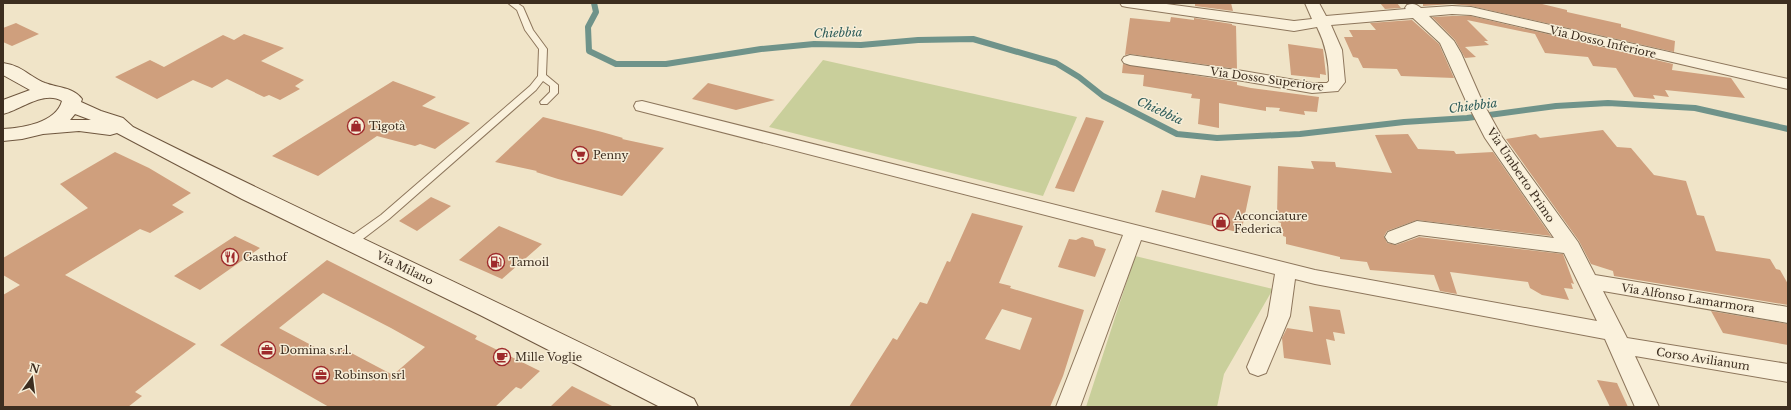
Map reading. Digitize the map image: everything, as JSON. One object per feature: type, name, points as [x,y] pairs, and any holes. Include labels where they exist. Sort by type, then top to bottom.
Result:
[{"type":"main road","name":"Via Milano","points":[[3,69],[11,70],[38,87],[65,99],[94,115],[116,122],[126,131],[290,214],[351,242],[609,368],[684,407]]},
{"type":"main road","points":[[3,83],[8,91],[6,100],[3,104]]},
{"type":"main road","name":"Via Milano","points":[[3,108],[22,98],[35,95],[65,99]]},
{"type":"main road","name":"Via Milano","points":[[37,129],[60,118],[68,111],[65,99]]},
{"type":"main road","name":"Via Milano","points":[[4,135],[37,129],[79,126],[126,131]]},
{"type":"street","points":[[1127,3],[1294,26],[1413,8]]},
{"type":"street","name":"Via Dosso Superiore","points":[[1130,60],[1243,76],[1312,88],[1332,88],[1337,82],[1337,65],[1331,37],[1312,3]]},
{"type":"street","name":"Via Dosso Inferiore","points":[[1413,8],[1471,11],[1788,84]]},
{"type":"street","name":"Via Umberto Primo","points":[[1413,8],[1446,41],[1453,53],[1474,101],[1494,138],[1571,247],[1647,407]]},
{"type":"street","name":"Corso Avilianum","points":[[642,106],[1286,270],[1616,339],[1788,373]]},
{"type":"street","points":[[1395,238],[1417,228],[1571,247]]},
{"type":"street","points":[[1068,407],[1134,231]]},
{"type":"street","points":[[1258,367],[1279,316],[1286,270]]},
{"type":"street","name":"Via Alfonso Lamarmora","points":[[1588,281],[1788,314]]},
{"type":"lane","points":[[351,242],[385,217],[516,105],[533,88],[542,76],[543,49],[529,30],[520,9],[512,3]]},
{"type":"lane","points":[[542,76],[554,86],[554,93],[544,102]]},
{"type":"green space","points":[[823,60],[1077,117],[1043,196],[769,127]]},
{"type":"green space","points":[[1135,256],[1273,289],[1224,374],[1217,407],[1086,407]]},
{"type":"building","points":[[1195,3],[1231,3],[1233,11],[1195,6]]},
{"type":"building","points":[[1380,3],[1397,3],[1401,8],[1385,9]]},
{"type":"building","points":[[1423,3],[1538,3],[1567,10],[1567,12],[1621,24],[1621,27],[1675,41],[1674,52],[1471,6],[1452,4],[1423,6]]},
{"type":"building","points":[[1471,16],[1673,64],[1672,70],[1731,78],[1745,98],[1665,90],[1669,97],[1653,95],[1655,99],[1634,97],[1616,68],[1593,66],[1588,57],[1545,53],[1535,34],[1467,20],[1488,41],[1484,41],[1489,45],[1465,47],[1476,57],[1465,58],[1455,40],[1432,17]]},
{"type":"building","points":[[1171,17],[1194,20],[1194,18],[1232,24],[1236,26],[1237,69],[1130,54],[1125,55],[1130,18],[1170,22]]},
{"type":"building","points":[[1412,20],[1439,44],[1454,78],[1401,76],[1397,69],[1363,68],[1358,58],[1353,57],[1344,37],[1353,37],[1349,30],[1376,30],[1370,23]]},
{"type":"building","points":[[16,23],[39,34],[12,46],[3,42],[3,28]]},
{"type":"building","points":[[244,34],[284,48],[261,61],[304,80],[295,86],[300,89],[280,100],[269,95],[264,97],[227,79],[212,88],[193,80],[157,99],[115,77],[150,60],[164,67],[223,35],[234,40]]},
{"type":"building","points":[[1288,44],[1323,49],[1326,75],[1320,74],[1320,78],[1291,75]]},
{"type":"building","points":[[1123,64],[1237,82],[1237,85],[1251,88],[1319,97],[1317,112],[1304,111],[1305,115],[1279,111],[1280,108],[1266,107],[1266,111],[1219,103],[1219,128],[1198,124],[1200,99],[1191,98],[1192,94],[1143,86],[1144,75],[1122,73]]},
{"type":"building","name":"Tigotà","points":[[393,81],[436,97],[422,106],[470,123],[435,149],[420,144],[415,146],[377,136],[318,176],[272,156]]},
{"type":"building","points":[[708,83],[775,100],[736,110],[692,99]]},
{"type":"building","name":"Penny","points":[[543,117],[623,138],[622,139],[664,148],[622,196],[558,179],[536,172],[537,171],[495,162]]},
{"type":"building","points":[[1086,117],[1104,121],[1074,192],[1055,188]]},
{"type":"building","points":[[1603,130],[1617,147],[1631,148],[1654,175],[1686,181],[1697,215],[1704,216],[1716,251],[1770,259],[1776,269],[1780,270],[1788,284],[1788,305],[1614,276],[1613,271],[1591,264],[1579,241],[1506,139],[1536,134],[1540,138]]},
{"type":"building","points":[[1408,134],[1418,149],[1454,151],[1456,154],[1493,152],[1551,236],[1417,220],[1387,231],[1384,236],[1387,243],[1396,245],[1419,237],[1563,254],[1574,284],[1571,283],[1573,289],[1564,288],[1569,300],[1542,295],[1530,288],[1528,282],[1450,272],[1457,294],[1440,291],[1434,275],[1370,270],[1367,262],[1340,259],[1340,257],[1286,244],[1286,237],[1283,236],[1283,229],[1281,229],[1281,223],[1278,222],[1279,216],[1277,216],[1278,166],[1314,169],[1311,161],[1335,162],[1336,167],[1392,173],[1375,135]]},
{"type":"building","points":[[115,152],[149,168],[191,193],[172,205],[184,212],[150,233],[140,229],[65,275],[196,344],[135,392],[142,396],[128,407],[3,407],[3,295],[20,285],[3,275],[3,258],[88,208],[60,184]]},
{"type":"building","points":[[1201,175],[1251,186],[1241,233],[1155,212],[1162,190],[1195,198]]},
{"type":"building","points":[[431,197],[451,206],[417,231],[399,221]]},
{"type":"building","points":[[972,213],[1023,226],[999,283],[1011,286],[1010,288],[1084,310],[1063,376],[1050,407],[849,407],[893,338],[897,340],[920,302],[927,304],[947,261],[950,262]],"holes":[[[1002,309],[1032,318],[1020,350],[985,339]]]},
{"type":"building","points":[[499,226],[542,244],[502,279],[459,260]]},
{"type":"building","points":[[235,236],[260,248],[200,290],[174,276]]},
{"type":"building","points":[[1082,237],[1093,240],[1095,246],[1106,249],[1095,277],[1058,267],[1069,239],[1076,240]]},
{"type":"building","points":[[327,260],[477,336],[475,339],[540,371],[521,389],[516,387],[495,407],[329,407],[220,345]],"holes":[[[323,293],[425,347],[393,375],[340,347],[330,355],[279,328]]]},
{"type":"building","points":[[1309,306],[1340,310],[1345,334],[1333,332],[1335,341],[1326,339],[1331,365],[1284,358],[1282,338],[1287,328],[1313,332]]},
{"type":"building","points":[[1711,311],[1788,324],[1788,345],[1723,333]]},
{"type":"building","points":[[1597,380],[1617,383],[1628,407],[1610,407]]},
{"type":"building","points":[[572,386],[614,407],[550,407]]},
{"type":"waterway","name":"Chiebbia","points":[[594,3],[596,12],[588,27],[589,51],[616,64],[666,64],[761,49],[814,44],[861,45],[918,40],[973,39],[1056,63],[1079,77],[1103,96],[1177,134],[1217,138],[1300,134],[1404,122],[1467,118],[1556,106],[1608,103],[1695,108],[1788,129]]},
{"type":"place","name":"Tigotà","points":[[356,126]]},
{"type":"place","name":"Penny","points":[[580,155]]},
{"type":"place","name":"Acconciature Federica","points":[[1221,222]]},
{"type":"place","name":"Gasthof","points":[[230,257]]},
{"type":"place","name":"Tamoil","points":[[496,262]]},
{"type":"place","name":"Domina s.r.l.","points":[[267,350]]},
{"type":"place","name":"Mille Voglie","points":[[502,357]]},
{"type":"place","name":"Robinson srl","points":[[321,375]]}]
